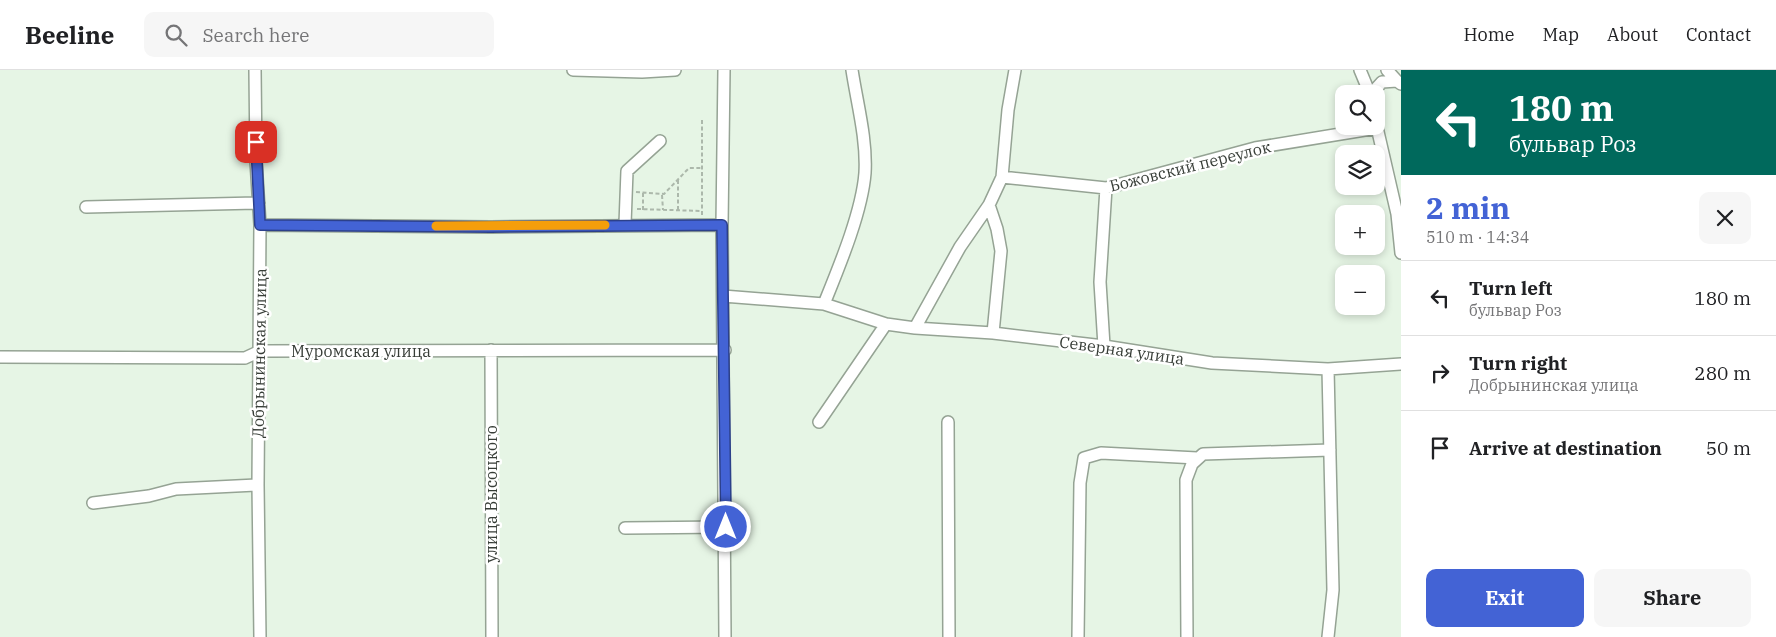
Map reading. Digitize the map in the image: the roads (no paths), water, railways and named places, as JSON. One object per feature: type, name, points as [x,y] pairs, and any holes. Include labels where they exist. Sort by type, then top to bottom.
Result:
[{"type":"street","name":"Добрынинская улица","points":[[255,70],[260,225],[258,484],[260,637]]},
{"type":"street","points":[[573,70],[675,70]]},
{"type":"street","points":[[724,70],[722,225],[726,527],[725,637]]},
{"type":"street","points":[[824,304],[850,235],[865,174],[865,156],[852,70]]},
{"type":"street","points":[[916,328],[960,247],[989,205],[1002,177],[1008,110],[1015,70]]},
{"type":"street","points":[[1360,70],[1366,85]]},
{"type":"street","points":[[1387,70],[1399,82]]},
{"type":"street","points":[[1379,85],[1382,82],[1399,82]]},
{"type":"street","name":"Божовский переулок","points":[[1002,177],[1106,188],[1255,148],[1335,133]]},
{"type":"street","points":[[1380,135],[1399,213],[1401,247]]},
{"type":"street","points":[[626,224],[627,171],[660,141]]},
{"type":"street","points":[[1104,346],[1100,282],[1106,188]]},
{"type":"street","points":[[86,207],[259,203]]},
{"type":"street","points":[[989,205],[997,229],[1001,251],[993,333]]},
{"type":"street","points":[[260,225],[491,227],[626,224],[722,225]]},
{"type":"street","name":"Северная улица","points":[[723,296],[824,304],[886,324],[993,333],[1104,346],[1212,363],[1328,369],[1401,364]]},
{"type":"street","points":[[819,422],[886,324]]},
{"type":"street","name":"улица Высоцкого","points":[[491,350],[492,637]]},
{"type":"street","name":"Муромская улица","points":[[0,357],[245,358],[260,351],[724,350]]},
{"type":"street","points":[[1328,369],[1333,590],[1328,637]]},
{"type":"street","points":[[948,422],[949,637]]},
{"type":"street","points":[[1186,637],[1186,480],[1188,471],[1197,458],[1203,454],[1330,450]]},
{"type":"street","points":[[1078,637],[1080,483],[1084,458],[1101,454],[1197,458]]},
{"type":"street","points":[[93,503],[149,496],[176,489],[258,484]]},
{"type":"street","points":[[625,528],[726,527]]}]
